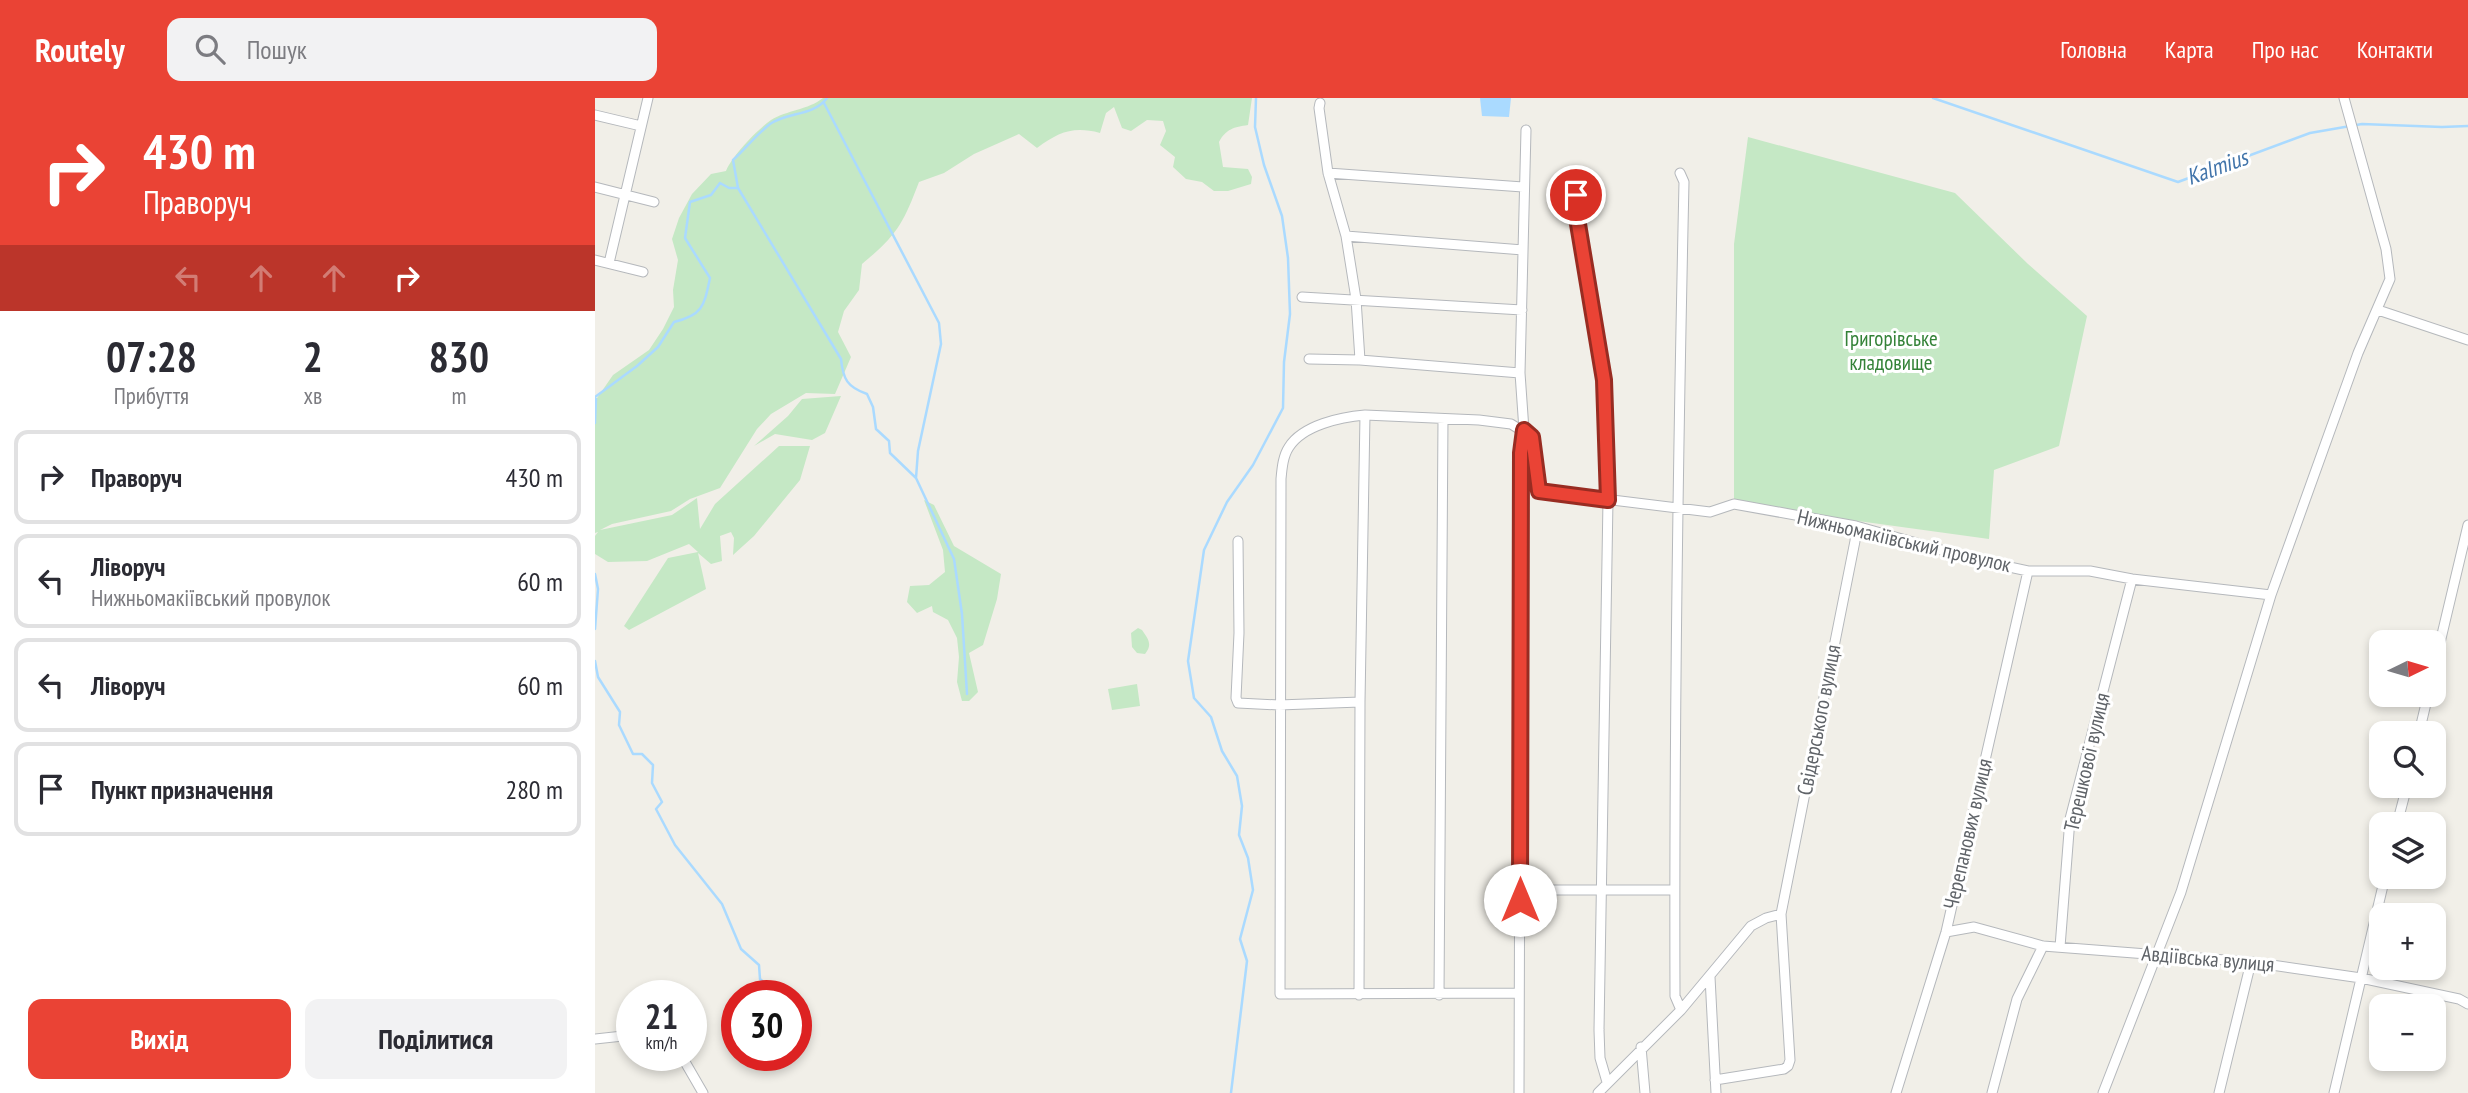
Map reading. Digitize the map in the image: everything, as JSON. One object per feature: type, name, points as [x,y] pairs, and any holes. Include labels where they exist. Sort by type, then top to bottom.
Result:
[{"type":"street","points":[[609,263],[647,98]]},
{"type":"street","points":[[2103,1093],[2181,892],[2271,596],[2358,354],[2390,279],[2386,249],[2344,98]]},
{"type":"street","points":[[1320,103],[1328,173],[1346,236],[1356,299],[1360,360]]},
{"type":"street","points":[[595,115],[641,126]]},
{"type":"street","points":[[1518,1093],[1521,453],[1524,430],[1520,373],[1526,130]]},
{"type":"street","points":[[1328,173],[1523,187]]},
{"type":"street","points":[[1680,173],[1684,182],[1676,509],[1674,890],[1675,996],[1681,1010]]},
{"type":"street","points":[[595,187],[654,202]]},
{"type":"street","points":[[1576,195],[1575,206],[1604,380],[1608,500],[1599,1030],[1600,1058],[1607,1082]]},
{"type":"street","points":[[1346,236],[1523,250]]},
{"type":"street","points":[[595,260],[643,272]]},
{"type":"street","points":[[1302,297],[1522,310]]},
{"type":"street","points":[[2378,310],[2468,340]]},
{"type":"street","points":[[1309,359],[1360,360],[1520,373]]},
{"type":"street","points":[[1359,995],[1365,415]]},
{"type":"street","points":[[1518,993],[1280,994],[1281,479],[1284,457],[1290,445],[1313,429],[1348,416],[1511,424],[1524,430]]},
{"type":"street","points":[[1439,995],[1443,419]]},
{"type":"street","name":"Нижньомакіївський провулок","points":[[1524,430],[1532,437],[1539,491],[1710,512],[1734,504],[1856,526],[1977,560],[2028,571],[2090,571],[2132,579],[2271,596]]},
{"type":"street","points":[[2443,630],[2468,525]]},
{"type":"street","name":"Свiдерського вулиця","points":[[1715,1080],[1789,1066],[1781,914],[1856,526]]},
{"type":"street","points":[[1238,541],[1235,698],[1238,703],[1279,705],[1360,702]]},
{"type":"street","name":"Черепанових вулиця","points":[[1896,1093],[1946,932],[2028,571]]},
{"type":"street","name":"Терешкової вулиця","points":[[2060,947],[2070,819],[2132,579]]},
{"type":"street","points":[[2334,1093],[2382,889]]},
{"type":"street","points":[[1531,890],[1674,890]]},
{"type":"street","points":[[1598,1093],[1641,1047],[1681,1010],[1751,926],[1781,914]]},
{"type":"street","name":"Авдіївська вулиця","points":[[1946,932],[1974,927],[2043,946],[2251,962],[2361,978],[2459,999],[2468,1004]]},
{"type":"street","points":[[1992,1093],[2017,999],[2043,946]]},
{"type":"street","points":[[2219,1093],[2251,962]]},
{"type":"street","points":[[1710,977],[1716,1093]]},
{"type":"street","points":[[595,1039],[616,1037]]},
{"type":"street","points":[[1641,1047],[1645,1093]]},
{"type":"street","points":[[690,1071],[703,1093]]},
{"type":"green space","points":[[823,98],[1252,98],[1248,125],[1231,129],[1219,142],[1223,167],[1248,169],[1252,177],[1251,184],[1228,191],[1214,191],[1202,182],[1186,179],[1173,167],[1175,157],[1160,145],[1166,131],[1163,121],[1147,120],[1131,131],[1122,128],[1114,107],[1106,113],[1100,133],[1074,130],[1052,138],[1037,148],[1019,134],[974,154],[944,173],[919,182],[898,228],[862,264],[859,290],[844,311],[838,332],[851,357],[835,394],[806,393],[771,414],[757,429],[720,488],[690,499],[671,511],[612,524],[600,530],[672,515],[697,498],[700,529],[715,504],[779,446],[810,446],[800,480],[754,536],[733,555],[734,538],[731,532],[720,536],[722,561],[711,564],[698,553],[706,589],[629,630],[624,626],[668,558],[698,552],[689,544],[647,561],[608,562],[595,554],[595,536],[598,532],[595,533],[595,401],[613,375],[649,350],[674,307],[673,290],[678,260],[672,239],[679,218],[692,194],[711,174],[726,171],[745,144],[771,120]]},
{"type":"green space","name":"Григорівське кладовище","points":[[1748,137],[1955,193],[2028,264],[2087,316],[2059,446],[1994,470],[1989,539],[1734,504],[1734,244]]},
{"type":"green space","points":[[841,396],[825,433],[812,440],[775,434],[754,446],[788,416],[802,399]]},
{"type":"green space","points":[[924,500],[934,505],[954,546],[1001,574],[997,599],[983,645],[969,653],[978,692],[969,701],[962,701],[957,682],[957,638],[948,620],[933,612],[932,606],[917,613],[907,602],[910,586],[929,585],[945,572],[943,550]]},
{"type":"green space","points":[[1138,628],[1149,642],[1145,654],[1137,653],[1132,647],[1131,633]]},
{"type":"green space","points":[[1137,684],[1140,706],[1112,710],[1108,689]]},
{"type":"water","points":[[1480,98],[1511,98],[1509,117],[1482,116]]},
{"type":"waterway","name":"Kalmius","points":[[595,397],[658,347],[674,322],[691,316],[704,302],[710,278],[685,238],[690,202],[711,195],[720,183],[729,188],[738,188],[733,160],[770,124],[815,108],[827,98]]},
{"type":"waterway","points":[[1231,1093],[1247,961],[1240,939],[1253,890],[1248,858],[1239,835],[1242,806],[1237,776],[1222,751],[1211,717],[1194,698],[1188,661],[1204,550],[1227,502],[1253,465],[1283,408],[1284,362],[1290,314],[1288,258],[1282,216],[1264,165],[1255,127],[1256,98]]},
{"type":"waterway","name":"Kalmius","points":[[1933,98],[2178,182],[2310,133],[2362,124],[2468,126]]},
{"type":"waterway","points":[[824,103],[939,323],[941,344],[918,451],[916,478],[954,559],[962,614],[967,694]]},
{"type":"waterway","points":[[738,188],[841,359],[847,381],[867,394],[873,407],[876,429],[889,441],[890,453],[916,478]]},
{"type":"waterway","points":[[595,423],[596,399]]},
{"type":"waterway","points":[[595,574],[598,589],[595,629]]},
{"type":"waterway","points":[[595,661],[598,677],[620,712],[619,725],[633,754],[642,754],[653,765],[652,783],[662,802],[656,809],[675,845],[722,904],[741,949],[759,965],[761,980]]},
{"type":"route","points":[[1520,900],[1521,453],[1524,430],[1532,437],[1539,491],[1608,500],[1604,380],[1575,206],[1576,195]]}]
